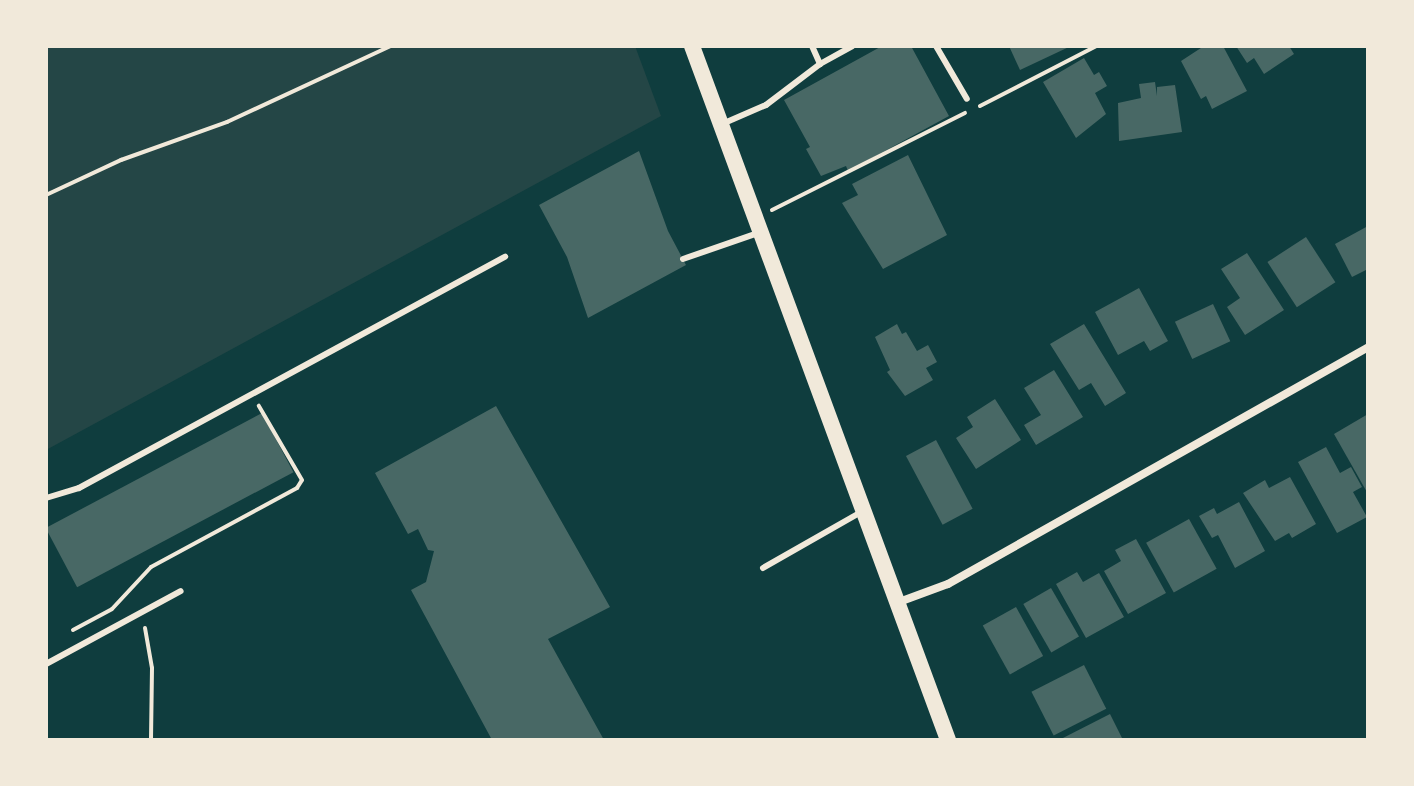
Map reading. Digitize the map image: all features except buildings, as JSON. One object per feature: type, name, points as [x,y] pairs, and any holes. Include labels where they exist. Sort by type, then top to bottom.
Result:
[{"type":"main road","points":[[692,46],[948,740]]},
{"type":"street","points":[[899,602],[948,584],[1368,347]]},
{"type":"lane","points":[[812,46],[820,64]]},
{"type":"lane","points":[[720,125],[766,105],[820,64],[852,46]]},
{"type":"lane","points":[[936,46],[967,99]]},
{"type":"lane","points":[[683,259],[758,225]]},
{"type":"lane","points":[[46,498],[79,488],[505,257]]},
{"type":"lane","points":[[763,568],[865,510]]},
{"type":"lane","points":[[46,664],[181,591]]},
{"type":"path","points":[[46,195],[121,160],[227,122],[391,46]]},
{"type":"path","points":[[758,225],[1096,46]]},
{"type":"path","points":[[72,631],[112,609],[151,567],[297,488],[302,480],[252,394]]},
{"type":"path","points":[[145,628],[152,668],[151,740]]},
{"type":"shaded area","points":[[46,46],[635,46],[661,116],[46,450]]}]
